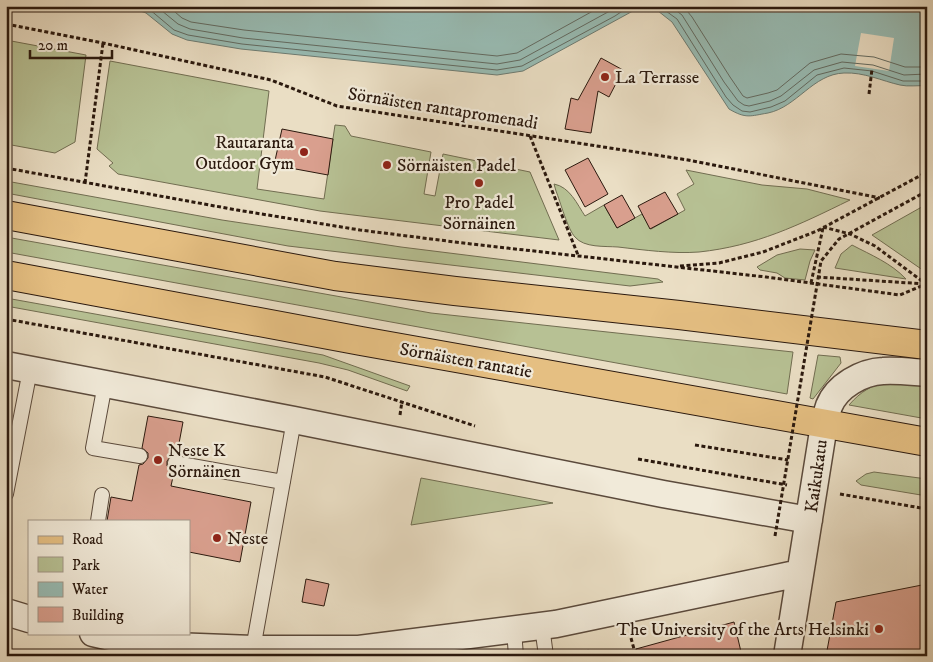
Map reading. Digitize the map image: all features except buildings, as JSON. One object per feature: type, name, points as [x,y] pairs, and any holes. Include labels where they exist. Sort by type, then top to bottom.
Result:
[{"type":"main road","points":[[6,215],[336,276],[927,345]]},
{"type":"main road","name":"Sörnäisten rantatie","points":[[6,276],[824,425],[927,442]]},
{"type":"street","points":[[18,368],[294,420],[663,494],[809,520]]},
{"type":"street","name":"Kaikukatu","points":[[787,656],[824,425],[830,404],[836,394],[846,384],[863,376],[882,371],[927,373]]},
{"type":"street","points":[[97,634],[146,645],[253,649],[359,649],[542,626],[800,573]]},
{"type":"street","points":[[6,612],[28,619]]},
{"type":"lane","points":[[6,494],[18,368]]},
{"type":"lane","points":[[105,384],[93,448],[140,456]]},
{"type":"lane","points":[[253,649],[294,420]]},
{"type":"lane","points":[[175,462],[283,482]]},
{"type":"lane","points":[[98,520],[102,495]]},
{"type":"lane","points":[[542,626],[546,656]]},
{"type":"lane","points":[[514,630],[516,656]]},
{"type":"path","name":"Sörnäisten rantapromenadi","points":[[6,24],[271,80],[337,106],[688,160],[880,198]]},
{"type":"path","points":[[85,183],[103,43]]},
{"type":"path","points":[[869,94],[872,68]]},
{"type":"path","points":[[530,135],[578,255]]},
{"type":"path","points":[[6,168],[360,230],[471,244],[671,266],[900,295],[927,284]]},
{"type":"path","points":[[671,266],[719,263],[763,252],[823,227],[927,172]]},
{"type":"path","points":[[775,536],[821,261],[839,239],[927,191]]},
{"type":"path","points":[[811,283],[823,227]]},
{"type":"path","points":[[823,227],[850,234],[875,246],[927,284]]},
{"type":"path","points":[[817,277],[927,284]]},
{"type":"path","points":[[6,319],[325,377],[481,428]]},
{"type":"path","points":[[695,445],[788,460]]},
{"type":"path","points":[[633,458],[927,509]]},
{"type":"path","points":[[631,638],[634,649]]},
{"type":"path","points":[[586,650],[588,656]]},
{"type":"green space","points":[[6,40],[86,55],[75,142],[55,153],[6,144]]},
{"type":"green space","points":[[110,61],[269,91],[257,189],[324,199],[335,125],[345,126],[351,136],[431,152],[424,194],[435,196],[443,154],[530,172],[559,240],[320,211],[118,174],[109,166],[113,163],[97,149]]},
{"type":"green space","points":[[686,170],[762,185],[807,189],[850,200],[795,226],[758,240],[699,252],[669,252],[595,246],[579,241],[572,233],[564,215],[554,184],[569,192],[585,216],[604,205],[617,228],[642,214],[651,229],[685,210],[677,194],[694,184]]},
{"type":"green space","points":[[6,181],[222,220],[401,247],[658,279],[663,282],[630,286],[288,246],[6,193]]},
{"type":"green space","points":[[927,204],[927,273],[872,235]]},
{"type":"green space","points":[[6,237],[431,313],[793,352],[787,394],[6,252]]},
{"type":"green space","points":[[852,245],[887,264],[906,279],[835,268],[841,254]]},
{"type":"green space","points":[[800,249],[815,250],[805,280],[785,278],[777,273],[760,270],[757,267],[777,255]]},
{"type":"green space","points":[[6,298],[323,355],[410,386],[407,391],[348,370],[319,363],[6,306]]},
{"type":"green space","points":[[818,355],[840,357],[841,363],[813,399],[810,398]]},
{"type":"green space","points":[[927,381],[927,419],[849,405],[858,396],[876,385],[894,382]]},
{"type":"green space","points":[[874,472],[927,479],[927,496],[861,485],[856,481],[866,474]]},
{"type":"green space","points":[[421,478],[553,503],[411,525]]},
{"type":"water","points":[[127,6],[642,6],[523,71],[497,75],[241,49],[187,40],[172,34],[146,13]]},
{"type":"water","points":[[643,6],[927,6],[927,86],[903,86],[866,75],[844,73],[823,79],[778,110],[752,116],[740,114],[729,109],[672,22],[658,11]]},
{"type":"pier","points":[[861,33],[894,38],[889,71],[855,66]]},
{"type":"place","name":"La Terrasse","points":[[605,77]]},
{"type":"place","name":"Rautaranta Outdoor Gym","points":[[304,152]]},
{"type":"place","name":"Sörnäisten Padel","points":[[387,165]]},
{"type":"place","name":"Pro Padel Sörnäinen","points":[[479,183]]},
{"type":"place","name":"Neste K Sörnäinen","points":[[158,460]]},
{"type":"place","name":"Neste","points":[[217,538]]},
{"type":"place","name":"The University of the Arts Helsinki","points":[[879,629]]}]
